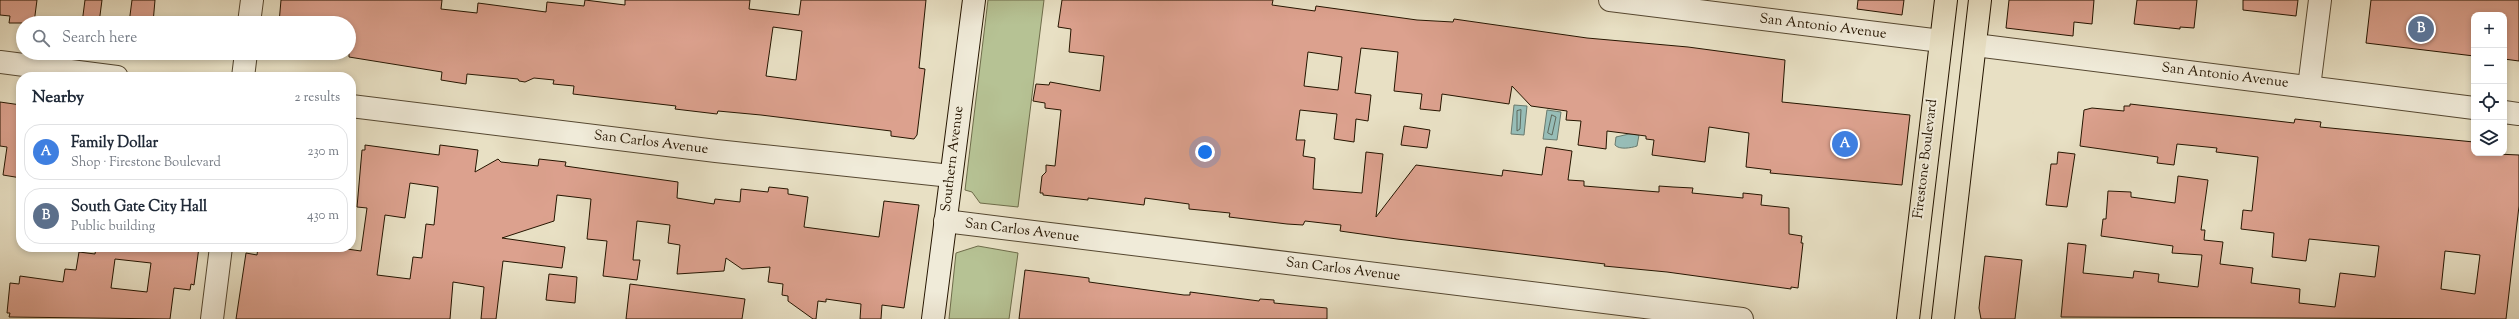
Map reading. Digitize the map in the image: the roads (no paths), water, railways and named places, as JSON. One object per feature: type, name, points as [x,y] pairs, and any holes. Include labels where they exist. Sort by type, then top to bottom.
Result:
[{"type":"main road","name":"Firestone Boulevard","points":[[1908,319],[1946,0]]},
{"type":"main road","points":[[1943,319],[1980,0]]},
{"type":"street","points":[[250,16],[252,0]]},
{"type":"street","name":"Southern Avenue","points":[[933,319],[974,0]]},
{"type":"street","name":"San Antonio Avenue","points":[[1610,0],[1941,41]]},
{"type":"street","points":[[2309,87],[2320,0]]},
{"type":"street","name":"San Antonio Avenue","points":[[1975,45],[2471,108]]},
{"type":"street","points":[[243,72],[245,60]]},
{"type":"street","points":[[0,62],[78,72]]},
{"type":"street","name":"San Carlos Avenue","points":[[356,107],[716,151],[951,176]]},
{"type":"street","points":[[2507,112],[2519,114]]},
{"type":"street","name":"San Carlos Avenue","points":[[945,220],[1742,319]]},
{"type":"street","points":[[212,319],[220,252]]},
{"type":"water","points":[[1514,105],[1527,106],[1524,135],[1511,134]]},
{"type":"water","points":[[1547,110],[1561,112],[1557,140],[1543,139]]},
{"type":"water","points":[[1629,134],[1639,135],[1637,146],[1622,148],[1615,145],[1616,137]]},
{"type":"place","name":"South Gate City Hall","points":[[2421,29]]},
{"type":"place","name":"Family Dollar","points":[[1845,144]]}]
